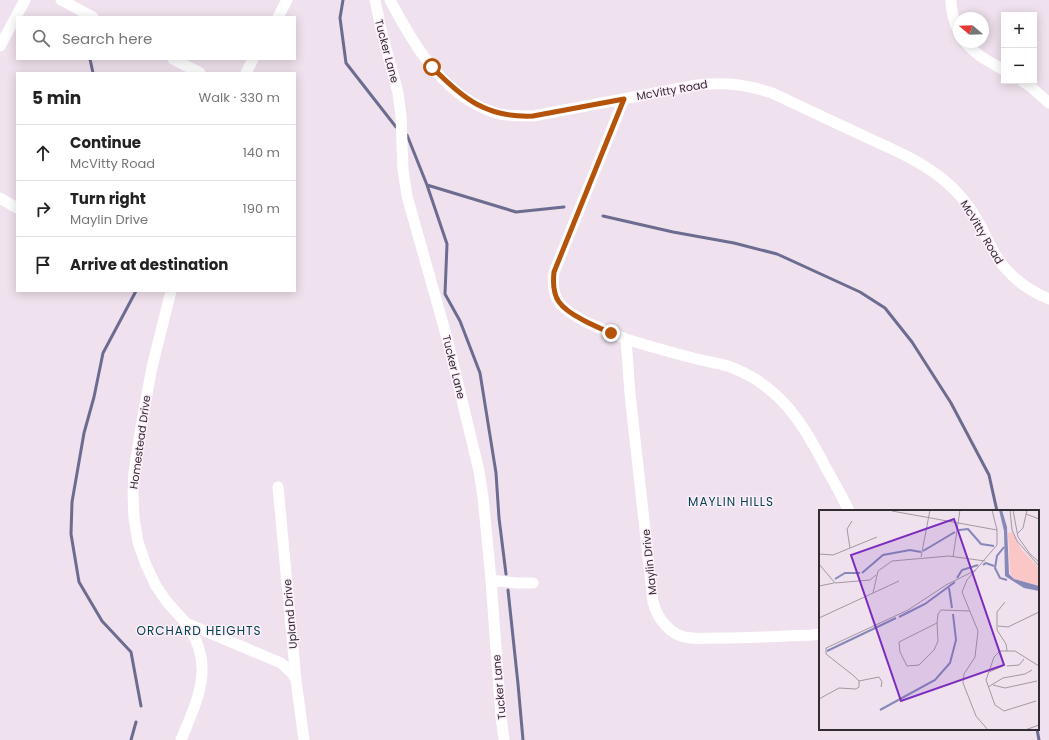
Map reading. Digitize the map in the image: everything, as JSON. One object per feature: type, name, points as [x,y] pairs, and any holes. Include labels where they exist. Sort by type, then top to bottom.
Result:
[{"type":"street","points":[[16,16],[25,0]]},
{"type":"street","points":[[61,0],[92,16]]},
{"type":"street","points":[[279,16],[287,0]]},
{"type":"street","name":"Tucker Lane","points":[[375,0],[398,93],[401,116],[403,170],[407,196],[447,338],[484,497],[504,740]]},
{"type":"street","name":"McVitty Road","points":[[390,0],[416,46],[444,80],[473,103],[501,114],[533,116],[698,85],[716,83],[754,87],[772,93],[873,140],[917,162],[933,172],[945,181],[968,204],[1004,267],[1027,288],[1049,299]]},
{"type":"street","points":[[951,0],[953,17]]},
{"type":"street","points":[[0,46],[16,17]]},
{"type":"street","points":[[970,48],[982,58],[1001,68]]},
{"type":"street","points":[[176,60],[198,72]]},
{"type":"street","points":[[246,72],[252,60]]},
{"type":"street","points":[[1026,84],[1049,103]]},
{"type":"street","points":[[624,99],[554,272],[554,292],[558,301],[563,308],[571,314],[626,339],[651,347],[728,366],[761,383],[776,394],[797,418],[808,435],[848,510]]},
{"type":"street","points":[[0,198],[16,207]]},
{"type":"street","name":"Homestead Drive","points":[[170,292],[152,367],[134,472],[133,506],[138,542],[146,565],[156,586],[186,623],[281,663],[292,673],[296,680]]},
{"type":"street","name":"Maylin Drive","points":[[626,339],[630,394],[653,602],[658,616],[672,631],[681,636],[691,638],[733,638],[819,634]]},
{"type":"street","name":"Upland Drive","points":[[278,487],[296,680],[304,740]]},
{"type":"street","points":[[491,580],[516,583],[533,583]]},
{"type":"street","points":[[181,740],[200,689],[202,676],[200,652],[196,640],[186,623]]},
{"type":"waterway","points":[[343,0],[340,18],[346,63],[396,127]]},
{"type":"waterway","points":[[90,60],[93,72]]},
{"type":"waterway","points":[[407,135],[427,185],[447,244],[445,294],[460,321],[480,373],[496,473],[499,518],[506,574]]},
{"type":"waterway","points":[[427,185],[516,212],[564,207]]},
{"type":"waterway","points":[[603,216],[673,232],[734,243],[777,254],[860,292],[885,308],[912,342],[951,403],[989,475],[997,510]]},
{"type":"waterway","points":[[135,292],[103,353],[94,397],[84,433],[72,502],[71,534],[79,582],[102,621],[131,652],[141,706]]},
{"type":"waterway","points":[[508,590],[523,740]]},
{"type":"waterway","points":[[131,740],[136,722]]},
{"type":"waterway","points":[[1037,730],[1039,740]]},
{"type":"district","name":"MAYLIN HILLS","points":[[731,501]]},
{"type":"district","name":"ORCHARD HEIGHTS","points":[[199,630]]},
{"type":"route","points":[[432,67],[444,80],[473,103],[501,114],[533,116],[624,99],[554,272],[553,283],[554,292],[563,308],[571,314],[611,333]]}]
